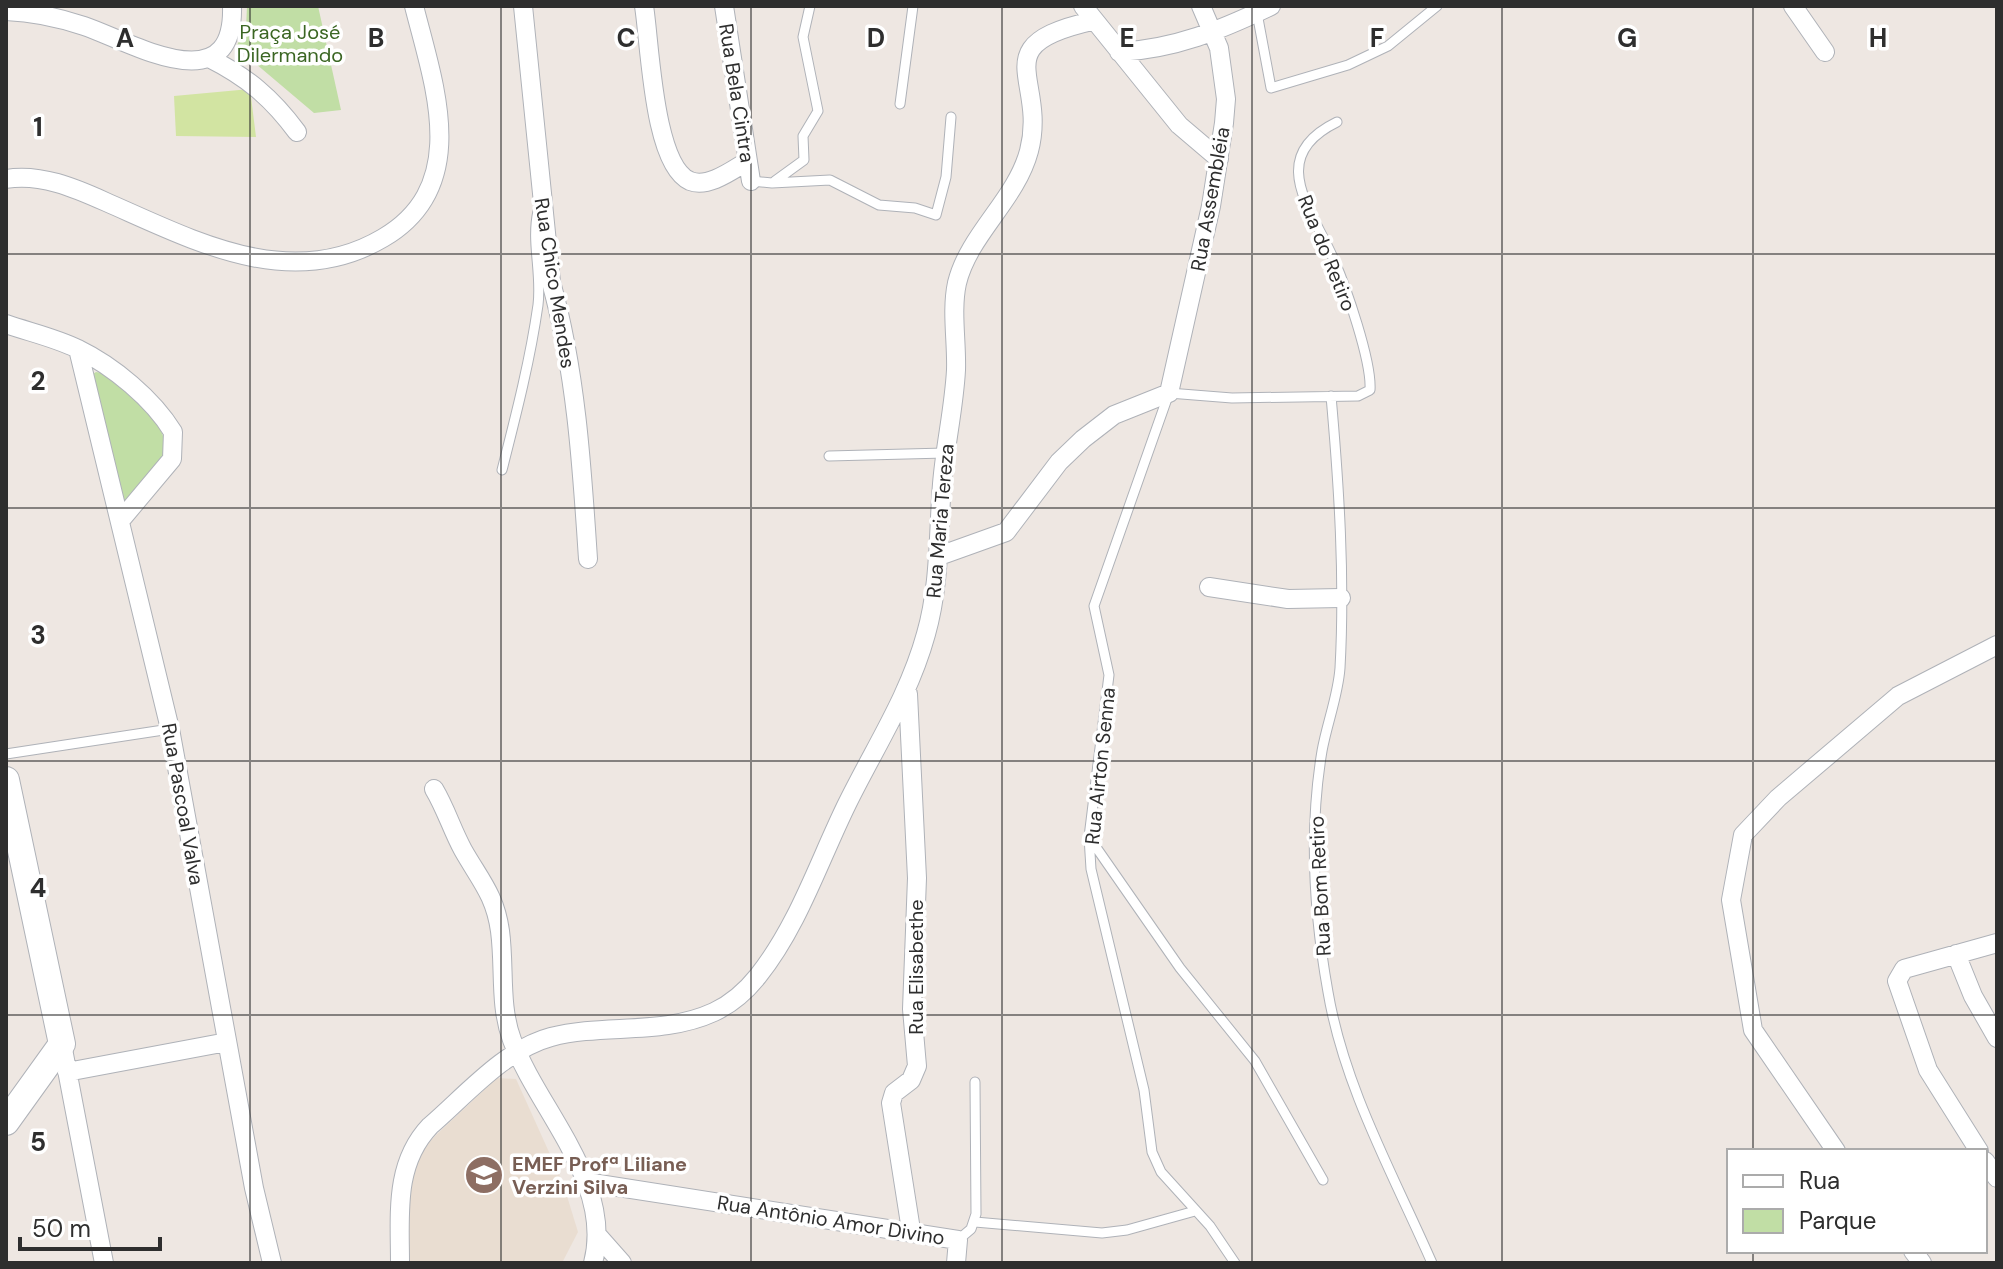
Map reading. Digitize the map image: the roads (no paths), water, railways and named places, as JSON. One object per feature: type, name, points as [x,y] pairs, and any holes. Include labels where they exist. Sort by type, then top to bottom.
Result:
[{"type":"street","points":[[209,58],[227,38],[232,6]]},
{"type":"street","points":[[6,179],[17,177],[70,186],[208,246],[254,261],[321,260],[375,244],[394,232],[421,205],[433,183],[439,151],[441,118],[414,6]]},
{"type":"street","name":"Rua Chico Mendes","points":[[523,6],[551,282],[561,317],[583,483],[588,559]]},
{"type":"street","points":[[644,6],[660,123],[670,158],[684,177],[697,182],[748,172]]},
{"type":"street","name":"Rua Bela Cintra","points":[[724,6],[748,172]]},
{"type":"street","name":"Rua Assembléia","points":[[1169,393],[1219,159],[1226,99],[1214,33],[1201,6]]},
{"type":"street","points":[[1793,6],[1825,52]]},
{"type":"street","points":[[1119,52],[1151,50],[1214,33],[1264,9]]},
{"type":"street","points":[[6,11],[26,11],[84,26],[148,54],[185,61],[209,58],[237,72],[265,93],[297,132]]},
{"type":"street","points":[[1088,14],[1179,125],[1219,159]]},
{"type":"street","name":"Rua Maria Tereza","points":[[400,1263],[403,1170],[412,1148],[430,1126],[518,1052],[533,1043],[562,1034],[629,1030],[688,1021],[714,1012],[739,997],[760,975],[809,890],[848,803],[907,691],[932,611],[955,374],[956,287],[967,257],[1018,178],[1030,148],[1027,64],[1031,48],[1045,35],[1088,14]]},
{"type":"street","points":[[6,324],[78,349],[118,375],[152,406],[173,432],[172,459],[120,521]]},
{"type":"street","name":"Rua Pascoal Valva","points":[[78,349],[170,729],[254,1188],[272,1263]]},
{"type":"street","points":[[939,556],[1006,532],[1059,462],[1083,439],[1114,415],[1169,393]]},
{"type":"street","points":[[1209,587],[1288,599],[1341,598]]},
{"type":"street","points":[[1835,1149],[1753,1030],[1731,900],[1743,835],[1778,798],[1898,696],[1997,645]]},
{"type":"street","name":"Rua Elisabethe","points":[[907,691],[917,878],[912,1009],[917,1066],[911,1080],[894,1093],[891,1103],[911,1230]]},
{"type":"street","points":[[6,780],[104,1263]]},
{"type":"street","points":[[434,789],[463,849],[493,899],[501,933],[504,1012],[518,1052],[586,1182],[599,1237],[593,1263]]},
{"type":"street","points":[[1978,1149],[1928,1070],[1897,981],[1904,969],[1997,943]]},
{"type":"street","points":[[1956,954],[1973,996],[1997,1038]]},
{"type":"street","points":[[67,1072],[227,1042]]},
{"type":"street","points":[[6,1122],[62,1044]]},
{"type":"street","name":"Rua Antônio Amor Divino","points":[[586,1182],[911,1230],[958,1240],[956,1263]]},
{"type":"street","points":[[599,1237],[622,1263]]},
{"type":"lane","points":[[772,183],[804,160],[803,136],[818,111],[803,37],[810,6]]},
{"type":"lane","points":[[900,104],[913,6]]},
{"type":"lane","points":[[1264,9],[1271,88],[1348,65],[1388,46],[1437,6]]},
{"type":"lane","points":[[748,172],[772,183],[830,180],[879,205],[915,208],[936,215],[946,177],[951,117]]},
{"type":"lane","name":"Rua do Retiro","points":[[1169,393],[1232,398],[1366,394],[1371,382],[1346,289],[1300,190],[1299,170],[1305,143],[1314,133],[1337,122]]},
{"type":"lane","points":[[502,470],[525,377],[538,301],[534,229],[541,196]]},
{"type":"lane","name":"Rua Airton Senna","points":[[1169,393],[1127,516],[1096,593],[1095,618],[1109,675],[1109,696],[1089,837],[1096,894],[1144,1090],[1152,1152],[1161,1172],[1222,1241],[1235,1263]]},
{"type":"lane","name":"Rua Bom Retiro","points":[[1331,396],[1341,598],[1340,672],[1322,750],[1315,812],[1315,864],[1328,993],[1354,1085],[1432,1263]]},
{"type":"lane","points":[[829,456],[945,453]]},
{"type":"lane","points":[[6,754],[170,729]]},
{"type":"lane","points":[[1089,837],[1180,968],[1255,1061],[1323,1180]]},
{"type":"lane","points":[[958,1240],[968,1234],[975,1222],[978,1162],[975,1082]]},
{"type":"lane","points":[[975,1222],[1102,1233],[1127,1230],[1195,1211]]},
{"type":"place","name":"EMEF Profª Liliane Verzini Silva","points":[[484,1175]]},
{"type":"park label","name":"Praça José Dilermando","points":[[290,44]]}]
